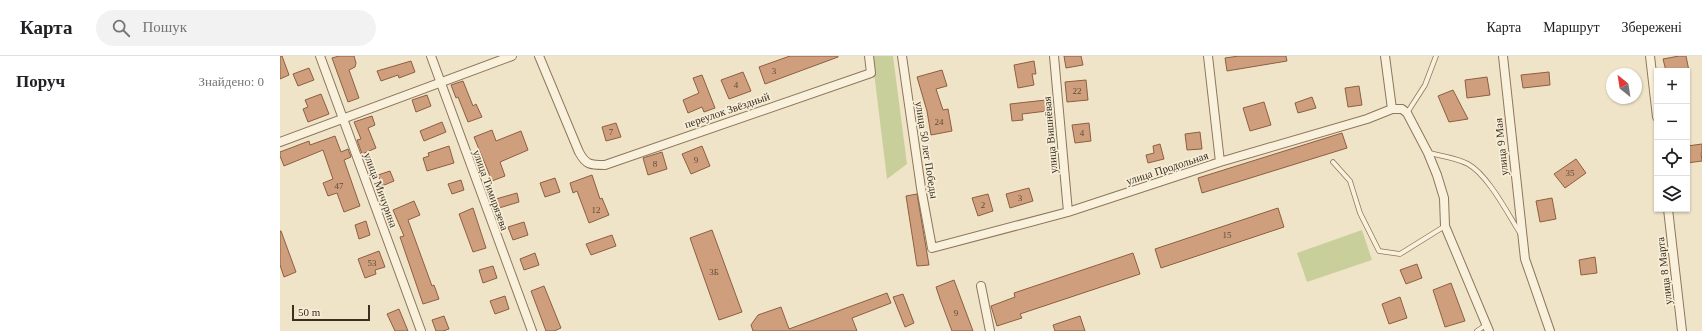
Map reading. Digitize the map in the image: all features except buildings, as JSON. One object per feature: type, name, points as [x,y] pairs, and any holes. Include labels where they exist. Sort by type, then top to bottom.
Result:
[{"type":"street","name":"улица Мичурина","points":[[320,56],[421,331]]},
{"type":"street","name":"улица Тимирязева","points":[[431,56],[532,331]]},
{"type":"street","points":[[280,142],[512,56]]},
{"type":"street","name":"переулок Звёздный","points":[[539,56],[579,152],[584,161],[593,165],[605,164],[871,73],[869,56]]},
{"type":"street","name":"улица 50 лет Победы","points":[[902,56],[932,248]]},
{"type":"street","name":"улица Вишнёвая","points":[[1054,56],[1068,212]]},
{"type":"street","points":[[1208,56],[1220,162]]},
{"type":"street","points":[[1385,56],[1392,109],[1402,109],[1407,114],[1428,153],[1444,198],[1445,226],[1488,328]]},
{"type":"street","name":"улица 9 Мая","points":[[1503,56],[1525,259],[1550,331]]},
{"type":"street","points":[[1650,56],[1656,104]]},
{"type":"street","name":"улица Продольная","points":[[932,248],[1068,212],[1220,162],[1367,119],[1392,109]]},
{"type":"street","name":"улица 8 Марта","points":[[1668,212],[1682,331]]},
{"type":"street","points":[[982,286],[990,331]]},
{"type":"lane","points":[[1407,114],[1425,85],[1436,56]]},
{"type":"lane","points":[[1428,153],[1460,161],[1468,164],[1477,171],[1485,179],[1522,235]]},
{"type":"lane","points":[[1333,162],[1350,181],[1360,213],[1379,251],[1400,254],[1445,226]]},
{"type":"lane","points":[[1478,331],[1488,328]]},
{"type":"green space","points":[[872,56],[893,56],[907,164],[887,179]]},
{"type":"green space","points":[[1362,230],[1372,260],[1307,282],[1297,253]]}]
